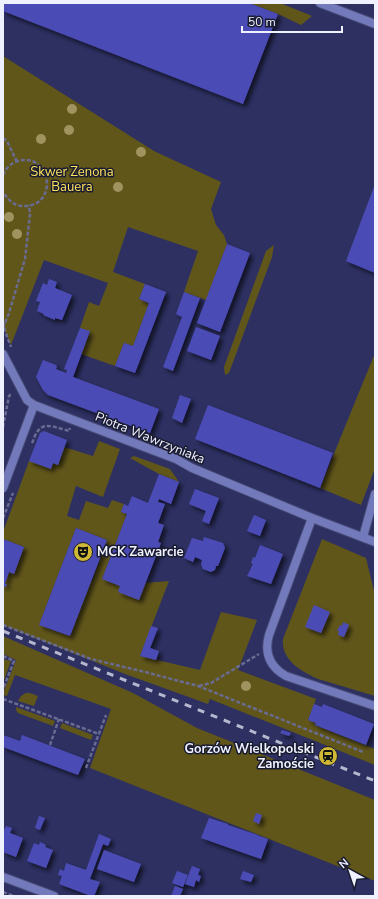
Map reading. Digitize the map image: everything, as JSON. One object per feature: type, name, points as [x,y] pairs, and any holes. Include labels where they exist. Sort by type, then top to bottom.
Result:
[{"type":"street","points":[[320,3],[375,24]]},
{"type":"street","points":[[3,354],[27,400],[34,405],[3,488]]},
{"type":"street","name":"Piotra Wawrzyniaka","points":[[34,405],[176,459],[192,468],[312,518],[375,542]]},
{"type":"street","points":[[363,537],[375,494]]},
{"type":"street","points":[[312,518],[267,641],[268,656],[278,671],[286,676],[375,706]]},
{"type":"street","points":[[3,877],[54,896]]},
{"type":"path","points":[[3,138],[7,141],[17,162]]},
{"type":"path","points":[[3,176],[8,166],[21,160],[27,160],[40,166],[47,177],[48,184],[43,197],[38,202],[25,206],[12,202],[6,198],[3,192]]},
{"type":"path","points":[[3,328],[25,259],[30,214],[29,205]]},
{"type":"path","points":[[3,428],[9,396],[14,391]]},
{"type":"path","points":[[37,431],[45,426],[69,431],[71,426]]},
{"type":"path","points":[[3,625],[91,659],[198,686],[363,752]]},
{"type":"path","points":[[198,686],[211,683],[267,648]]},
{"type":"path","points":[[3,656],[14,661],[3,689]]},
{"type":"path","points":[[3,699],[99,734]]},
{"type":"path","points":[[86,768],[106,714]]},
{"type":"path","points":[[50,745],[59,719]]},
{"type":"path","points":[[3,892],[14,896]]},
{"type":"green space","points":[[249,3],[280,3],[312,16],[301,25]]},
{"type":"green space","name":"Skwer Zenona Bauera","points":[[3,56],[154,151],[221,182],[211,209],[216,225],[224,235],[227,244],[206,300],[184,292],[198,251],[128,227],[113,272],[145,284],[139,299],[149,303],[133,346],[124,343],[115,366],[81,354],[90,332],[80,328],[89,302],[99,306],[108,283],[44,260],[11,345],[5,331],[3,323]]},
{"type":"green space","points":[[274,245],[272,257],[229,373],[225,375],[224,367],[266,251]]},
{"type":"green space","points":[[375,353],[375,468],[361,505],[320,488]]},
{"type":"green space","points":[[99,441],[120,449],[103,497],[76,486],[67,516],[79,520],[86,501],[108,508],[112,500],[124,504],[121,512],[127,514],[102,579],[145,583],[169,581],[140,656],[200,670],[221,612],[257,620],[238,670],[316,699],[308,720],[316,723],[315,725],[375,749],[375,765],[210,699],[208,704],[125,674],[3,625],[3,588],[7,584],[5,584],[9,572],[14,573],[24,547],[3,539],[3,532],[29,461],[51,468],[64,447],[93,456]],"holes":[[[76,528],[107,540],[70,636],[39,625]]]},
{"type":"green space","points":[[134,456],[170,469],[179,482],[159,474],[130,458]]},
{"type":"green space","points":[[322,539],[366,558],[375,595],[375,696],[318,679],[293,664],[285,653],[283,639]]},
{"type":"green space","points":[[3,636],[133,693],[197,728],[375,800],[375,881],[90,768],[111,709],[15,675],[7,696],[3,695],[16,660],[3,654]]},
{"type":"green space","points":[[3,659],[11,661],[3,683]]},
{"type":"green space","points":[[26,693],[38,696],[34,706],[18,701],[21,696]]},
{"type":"green space","points":[[16,707],[55,721],[53,726],[18,713]]},
{"type":"green space","points":[[62,723],[93,735],[91,740],[60,728]]},
{"type":"building","points":[[3,3],[249,3],[278,14],[243,104],[3,11]]},
{"type":"building","points":[[375,184],[375,273],[346,261]]},
{"type":"building","points":[[227,244],[250,253],[220,332],[197,323]]},
{"type":"building","points":[[49,279],[57,282],[55,288],[72,295],[62,320],[55,318],[55,320],[37,311],[40,302],[36,301],[43,283],[47,285]]},
{"type":"building","points":[[145,284],[166,292],[135,373],[115,366],[124,343],[133,346],[149,303],[139,299]]},
{"type":"building","points":[[184,292],[200,298],[173,371],[163,367],[182,317],[176,314]]},
{"type":"building","points":[[196,327],[220,336],[211,360],[187,351]]},
{"type":"building","points":[[80,328],[90,331],[73,377],[159,409],[150,433],[48,395],[43,390],[36,377],[43,360],[56,365],[56,369],[66,373],[67,370],[64,369]]},
{"type":"building","points":[[180,395],[191,399],[182,423],[172,418]]},
{"type":"building","points":[[208,405],[333,453],[320,488],[195,439]]},
{"type":"building","points":[[44,431],[67,440],[58,465],[53,463],[51,469],[29,461],[40,433]]},
{"type":"building","points":[[159,474],[179,482],[171,504],[159,499],[158,502],[165,504],[158,523],[164,525],[158,542],[161,543],[139,600],[118,592],[120,586],[102,579],[127,514],[121,512],[124,504],[128,506],[132,496],[148,503]]},
{"type":"building","points":[[195,489],[219,498],[209,524],[202,521],[206,511],[189,504]]},
{"type":"building","points":[[254,515],[266,520],[260,536],[247,531]]},
{"type":"building","points":[[76,528],[107,540],[70,636],[39,625]]},
{"type":"building","points":[[204,537],[223,543],[225,548],[218,566],[216,566],[215,570],[211,572],[203,569],[201,564],[202,560],[195,557],[193,562],[184,558],[192,538],[203,541]]},
{"type":"building","points":[[3,539],[24,547],[14,574],[9,572],[5,584],[7,584],[6,587],[3,586]]},
{"type":"building","points":[[260,545],[283,554],[271,584],[247,576],[253,564],[251,563],[253,557],[255,558]]},
{"type":"building","points":[[314,605],[330,612],[321,633],[305,627]]},
{"type":"building","points":[[343,622],[349,625],[344,637],[338,635],[339,631],[337,631],[340,625],[342,626]]},
{"type":"building","points":[[151,626],[158,628],[150,648],[159,651],[156,660],[140,656]]},
{"type":"building","points":[[314,704],[322,707],[323,704],[374,724],[366,745],[315,725],[316,723],[308,720]]},
{"type":"building","points":[[282,730],[291,733],[289,736],[280,733]]},
{"type":"building","points":[[3,735],[20,741],[22,735],[85,759],[78,775],[3,747]]},
{"type":"building","points":[[256,813],[262,815],[259,824],[253,821]]},
{"type":"building","points":[[39,816],[45,818],[40,830],[35,828]]},
{"type":"building","points":[[209,818],[268,839],[261,859],[201,838]]},
{"type":"building","points":[[6,826],[12,828],[10,833],[23,838],[16,857],[3,852],[3,830]]},
{"type":"building","points":[[99,834],[111,839],[108,846],[103,844],[90,879],[100,882],[94,896],[59,884],[62,876],[58,875],[60,869],[64,871],[66,863],[86,870]]},
{"type":"building","points":[[40,842],[46,845],[45,847],[53,850],[46,868],[27,861],[34,843],[39,845]]},
{"type":"building","points":[[104,850],[141,864],[134,882],[97,869]]},
{"type":"building","points":[[192,866],[200,869],[198,875],[201,876],[199,882],[196,880],[194,887],[185,884]]},
{"type":"building","points":[[177,871],[188,875],[183,887],[172,883]]},
{"type":"building","points":[[243,871],[254,875],[251,882],[240,879]]},
{"type":"building","points":[[175,886],[183,889],[180,896],[171,896]]},
{"type":"railway","points":[[3,631],[375,781]]},
{"type":"place","name":"MCK Zawarcie","points":[[83,552]]},
{"type":"place","name":"Gorzów Wielkopolski Zamoście","points":[[328,756]]}]
